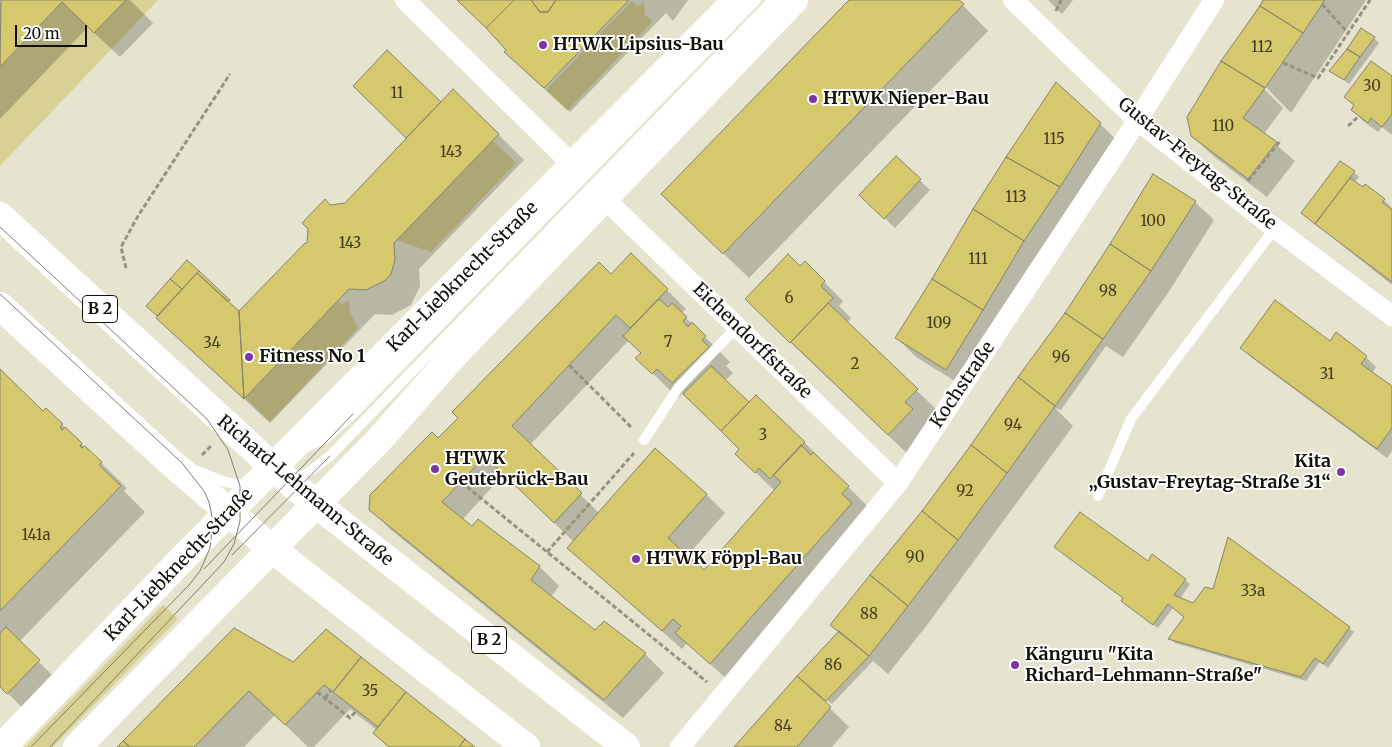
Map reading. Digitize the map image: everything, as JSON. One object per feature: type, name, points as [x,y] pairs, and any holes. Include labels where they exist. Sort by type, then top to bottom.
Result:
[{"type":"main road","name":"Karl-Liebknecht-Straße","points":[[2,744],[229,512],[275,476],[736,0]]},
{"type":"main road","points":[[78,747],[378,441],[455,354],[794,0]]},
{"type":"main road","name":"Richard-Lehmann-Straße","points":[[0,216],[250,447],[275,476],[316,504],[626,747]]},
{"type":"main road","points":[[0,306],[141,436],[272,549],[526,747]]},
{"type":"street","points":[[405,0],[574,166]]},
{"type":"street","name":"Gustav-Freytag-Straße","points":[[1013,0],[1137,120],[1275,228],[1392,316]]},
{"type":"street","name":"Kochstraße","points":[[680,747],[898,483],[1214,0]]},
{"type":"street","name":"Eichendorffstraße","points":[[605,199],[898,483]]},
{"type":"lane","points":[[275,476],[306,448],[318,443],[354,414],[756,0]]},
{"type":"lane","points":[[141,436],[202,474],[225,482],[309,472],[330,456],[773,0]]},
{"type":"lane","points":[[1098,496],[1131,418],[1275,228]]},
{"type":"lane","points":[[644,440],[678,388],[737,327]]},
{"type":"path","points":[[1283,63],[1318,78],[1370,0]]},
{"type":"path","points":[[1322,4],[1348,32]]},
{"type":"path","points":[[126,268],[121,247],[138,216],[230,74]]},
{"type":"path","points":[[1348,126],[1359,116]]},
{"type":"path","points":[[1236,198],[1280,140]]},
{"type":"path","points":[[547,552],[644,440],[569,365]]},
{"type":"path","points":[[201,457],[217,439]]},
{"type":"path","points":[[461,482],[703,679]]},
{"type":"path","points":[[325,698],[331,690]]},
{"type":"path","points":[[317,692],[350,718],[357,710]]},
{"type":"shaded area","points":[[64,0],[158,0],[0,166],[0,67]]},
{"type":"shaded area","points":[[632,1],[638,7],[644,1],[645,15],[653,21],[567,111],[546,90]]},
{"type":"shaded area","points":[[492,140],[516,163],[431,252],[396,240]]},
{"type":"shaded area","points":[[349,299],[350,313],[358,328],[270,422],[245,397],[338,301],[343,305]]},
{"type":"shaded area","points":[[163,605],[178,619],[53,747],[25,747]]},
{"type":"building","points":[[1,0],[126,0],[94,33],[62,2],[0,67]]},
{"type":"building","points":[[457,0],[514,0],[486,28]]},
{"type":"building","name":"HTWK Lipsius-Bau","points":[[514,0],[531,0],[540,12],[548,12],[556,0],[629,0],[544,88],[504,52],[506,50],[486,28]]},
{"type":"building","points":[[531,0],[556,0],[548,12],[540,12]]},
{"type":"building","name":"HTWK Nieper-Bau","points":[[849,0],[959,0],[964,4],[723,254],[661,194]]},
{"type":"building","points":[[1263,0],[1325,0],[1303,33],[1260,6]]},
{"type":"building","points":[[1260,6],[1303,33],[1265,88],[1221,61]]},
{"type":"building","points":[[1361,28],[1375,37],[1360,57],[1347,49]]},
{"type":"building","points":[[1347,49],[1360,57],[1344,80],[1329,71]]},
{"type":"building","points":[[387,50],[441,102],[406,138],[353,86]]},
{"type":"building","points":[[1221,61],[1265,88],[1243,118],[1277,142],[1248,179],[1191,136],[1187,117]]},
{"type":"building","points":[[1371,61],[1392,76],[1392,114],[1382,127],[1371,118],[1368,123],[1351,110],[1354,105],[1344,97]]},
{"type":"building","points":[[1056,82],[1101,123],[1060,187],[1006,157]]},
{"type":"building","points":[[453,89],[499,134],[394,243],[395,260],[391,274],[386,280],[366,290],[349,289],[244,399],[239,311],[307,243],[308,229],[302,223],[325,199],[330,205],[345,203]]},
{"type":"building","points":[[896,156],[921,179],[884,219],[859,195]]},
{"type":"building","points":[[1006,157],[1060,187],[1024,241],[973,209]]},
{"type":"building","points":[[1340,161],[1355,171],[1315,224],[1301,213]]},
{"type":"building","points":[[1153,174],[1196,201],[1151,271],[1110,244]]},
{"type":"building","points":[[1350,178],[1363,187],[1365,184],[1385,199],[1382,202],[1392,210],[1392,282],[1315,224]]},
{"type":"building","points":[[973,209],[1024,241],[983,310],[932,279]]},
{"type":"building","points":[[1110,244],[1151,271],[1103,339],[1065,313]]},
{"type":"building","name":"HTWK Geutebrück-Bau","points":[[631,253],[668,289],[630,328],[616,315],[512,426],[582,493],[554,523],[485,456],[442,502],[472,526],[478,519],[540,566],[531,580],[595,630],[604,621],[646,653],[604,700],[369,510],[370,495],[432,432],[438,438],[458,418],[452,412],[599,262],[611,274]]},
{"type":"building","points":[[788,254],[800,266],[805,261],[825,281],[821,286],[833,298],[790,343],[745,299]]},
{"type":"building","points":[[187,260],[199,271],[182,289],[170,279]]},
{"type":"building","points":[[199,271],[230,300],[228,302],[197,273]]},
{"type":"building","points":[[197,273],[239,311],[244,399],[156,318]]},
{"type":"building","points":[[170,279],[182,289],[157,316],[146,306]]},
{"type":"building","points":[[932,279],[983,310],[946,370],[895,338]]},
{"type":"building","points":[[659,299],[668,307],[672,303],[687,317],[683,321],[688,327],[692,322],[706,336],[702,340],[709,347],[672,383],[657,369],[652,374],[635,358],[641,353],[623,336]]},
{"type":"building","points":[[1275,300],[1330,341],[1336,332],[1367,356],[1361,364],[1392,386],[1392,428],[1377,449],[1240,348]]},
{"type":"building","points":[[828,303],[918,389],[905,402],[913,409],[888,435],[791,342]]},
{"type":"building","points":[[1065,313],[1103,339],[1055,406],[1018,377]]},
{"type":"building","points":[[711,366],[749,402],[721,431],[683,394]]},
{"type":"building","points":[[0,369],[43,411],[46,408],[63,424],[60,427],[62,430],[65,427],[82,443],[80,446],[82,448],[85,446],[102,462],[99,465],[121,486],[0,611]]},
{"type":"building","points":[[1018,377],[1055,406],[1007,473],[971,445]]},
{"type":"building","points":[[756,395],[805,442],[770,479],[759,468],[755,473],[735,454],[739,449],[721,431]]},
{"type":"building","name":"HTWK Föppl-Bau","points":[[801,445],[811,455],[813,452],[849,486],[842,494],[852,503],[710,664],[675,633],[681,626],[673,619],[662,631],[567,548],[655,448],[707,494],[668,538],[704,570],[781,482],[773,475]]},
{"type":"building","points":[[971,445],[1007,473],[958,540],[922,511]]},
{"type":"building","points":[[922,511],[958,540],[908,606],[870,575]]},
{"type":"building","points":[[1080,512],[1148,561],[1152,554],[1186,579],[1174,595],[1193,603],[1205,587],[1213,589],[1228,537],[1350,627],[1323,664],[1315,658],[1301,677],[1168,639],[1184,617],[1168,604],[1153,625],[1121,601],[1123,598],[1054,547]]},
{"type":"building","points":[[870,575],[908,606],[869,656],[830,625]]},
{"type":"building","points":[[6,627],[40,660],[7,694],[0,687],[0,633]]},
{"type":"building","points":[[234,628],[293,662],[326,629],[361,657],[333,692],[324,685],[285,725],[249,691],[194,747],[130,747],[123,741]]},
{"type":"building","points":[[839,631],[869,656],[826,701],[797,676]]},
{"type":"building","points":[[361,657],[406,692],[378,727],[333,692]]},
{"type":"building","points":[[797,676],[831,707],[797,747],[734,747]]},
{"type":"building","points":[[406,692],[465,739],[459,747],[389,747],[373,733]]},
{"type":"building","points":[[465,739],[475,747],[459,747]]},
{"type":"building","points":[[123,741],[130,747],[117,747]]},
{"type":"tram line","points":[[0,227],[207,419],[228,450],[240,486],[240,521],[234,544],[224,562],[50,747]]},
{"type":"tram line","points":[[0,294],[182,463],[204,491],[209,502],[213,521],[210,548],[200,571],[189,585],[31,747]]},
{"type":"tram line","points":[[204,569],[353,414]]},
{"type":"tram line","points":[[219,428],[250,447]]},
{"type":"tram line","points":[[232,555],[330,456]]},
{"type":"place","name":"HTWK Lipsius-Bau","points":[[543,45]]},
{"type":"place","name":"HTWK Nieper-Bau","points":[[813,99]]},
{"type":"place","name":"Fitness No 1","points":[[249,357]]},
{"type":"place","name":"HTWK Geutebrück-Bau","points":[[435,469]]},
{"type":"place","name":"Kita „Gustav-Freytag-Straße 31“","points":[[1341,472]]},
{"type":"place","name":"HTWK Föppl-Bau","points":[[636,559]]},
{"type":"place","name":"Känguru \"Kita Richard-Lehmann-Straße\"","points":[[1015,665]]}]
